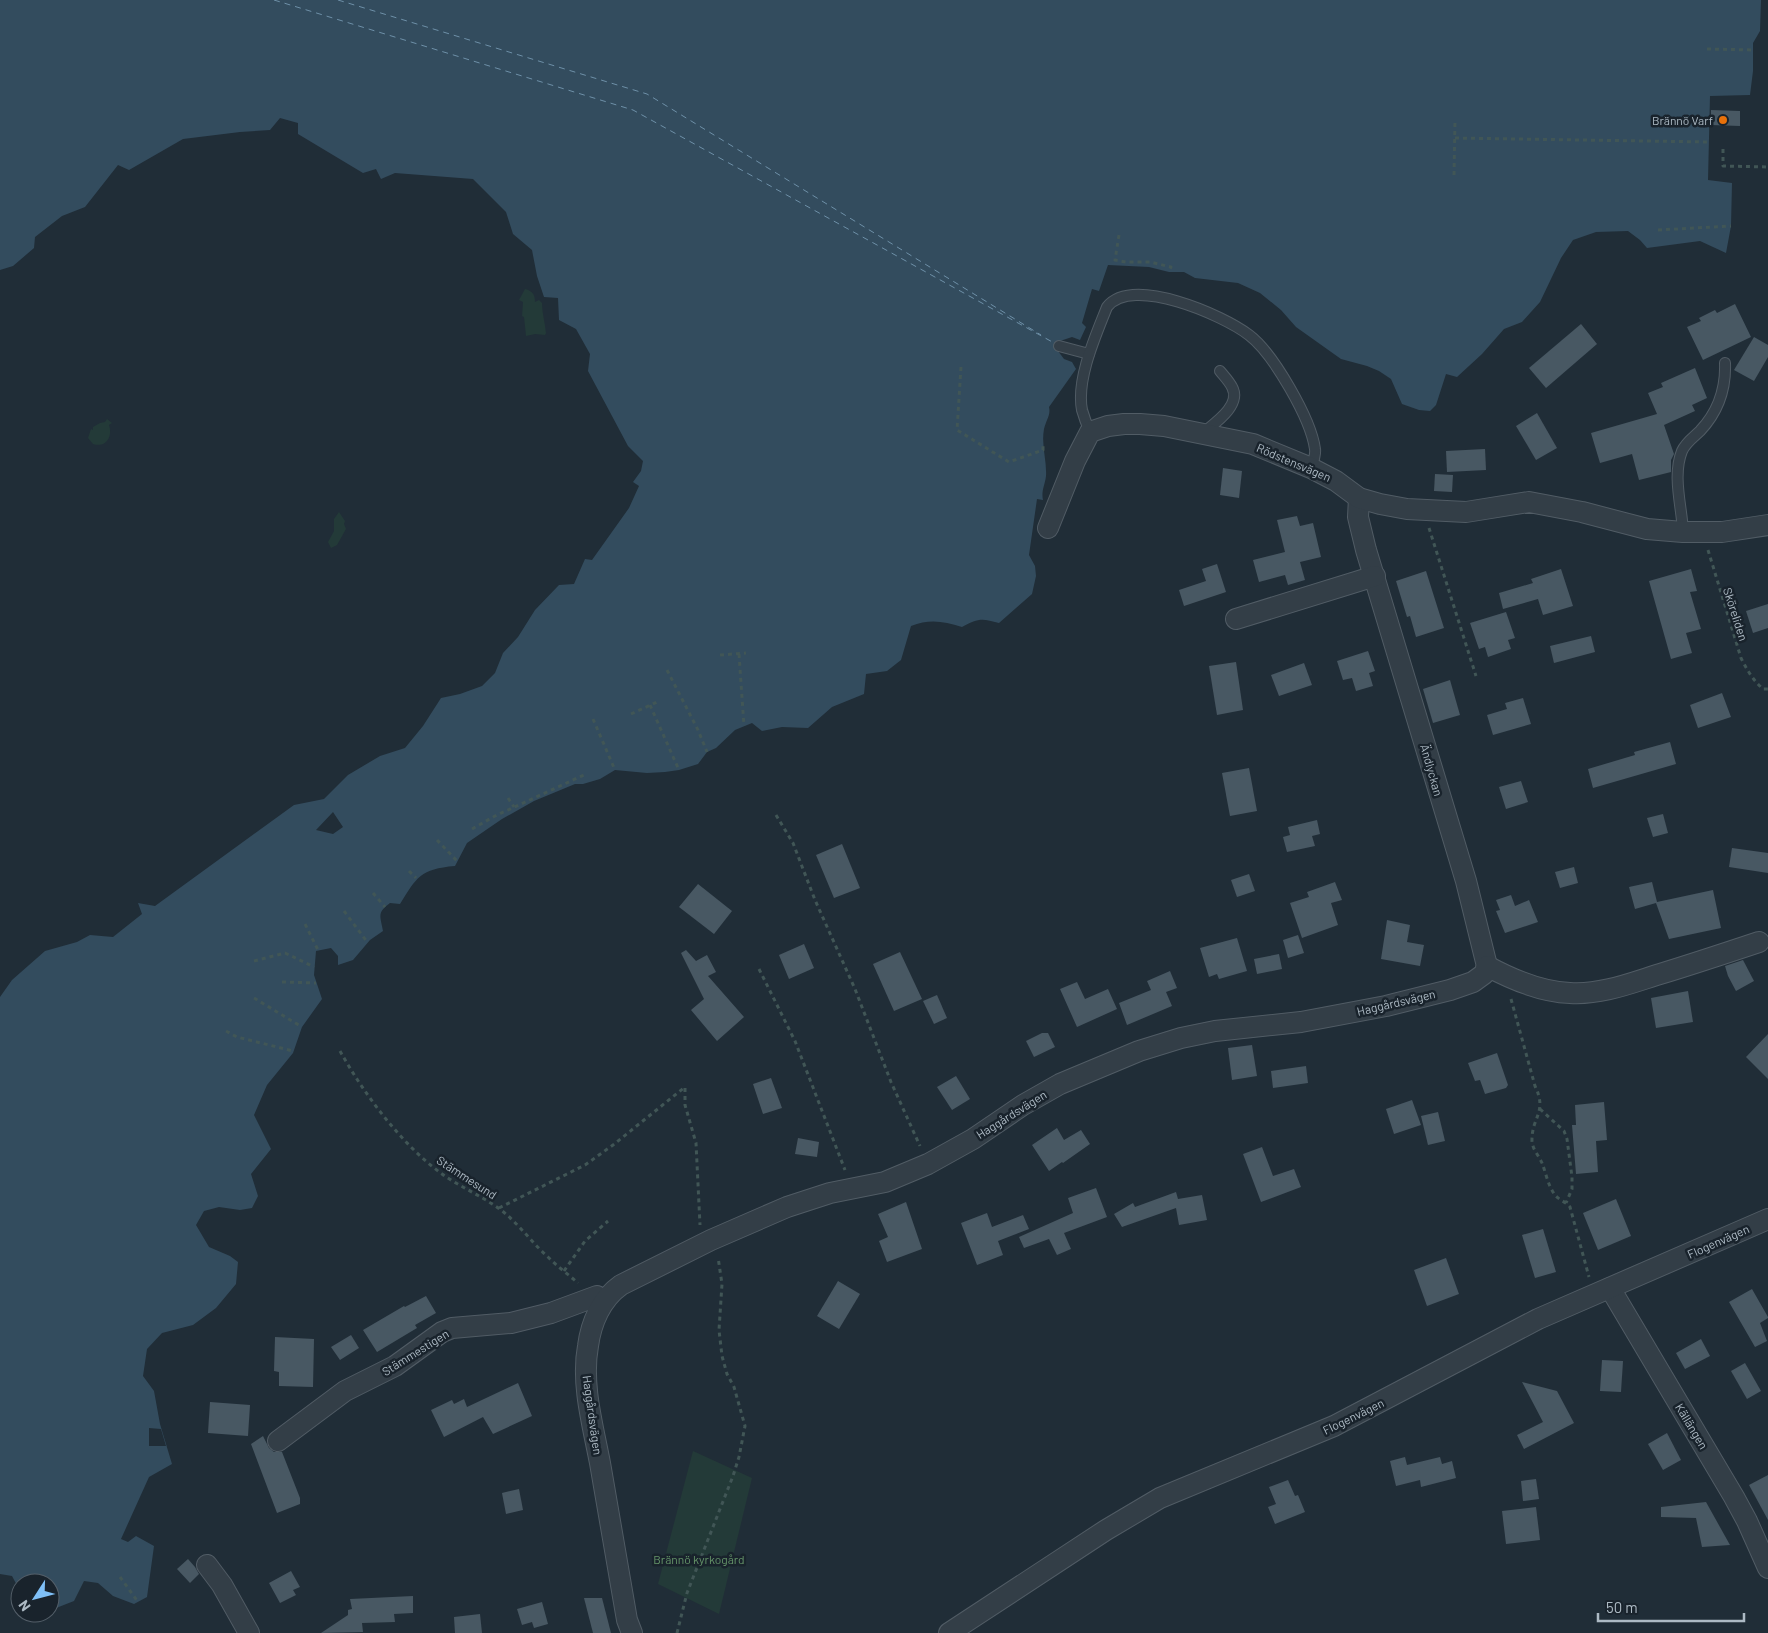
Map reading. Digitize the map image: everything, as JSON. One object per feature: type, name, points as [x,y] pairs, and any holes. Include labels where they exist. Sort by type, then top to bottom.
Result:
[{"type":"street","name":"Rödstensvägen","points":[[1090,432],[1108,426],[1124,424],[1164,426],[1253,444],[1311,468],[1336,481],[1359,498],[1380,504],[1423,510],[1466,512],[1528,502],[1582,512],[1647,529],[1693,533],[1722,532],[1768,525]]},
{"type":"street","points":[[1048,528],[1075,461],[1090,432]]},
{"type":"street","name":"Ändlyckan","points":[[1359,498],[1358,517],[1375,576],[1466,881],[1496,970]]},
{"type":"street","points":[[1236,619],[1375,576]]},
{"type":"street","points":[[1496,970],[1555,991],[1570,993],[1589,992],[1624,985],[1758,942]]},
{"type":"street","name":"Haggårdsvägen","points":[[632,1633],[626,1620],[586,1376],[588,1346],[598,1311],[603,1301],[613,1290],[629,1280],[705,1243],[795,1204],[830,1192],[885,1182],[928,1164],[973,1139],[1023,1105],[1060,1084],[1139,1051],[1174,1040],[1215,1031],[1301,1022],[1395,1004],[1450,990],[1473,982],[1484,974],[1496,970]]},
{"type":"street","name":"Flogenvägen","points":[[949,1633],[1106,1530],[1160,1498],[1334,1426],[1514,1331],[1768,1219]]},
{"type":"street","name":"Källängen","points":[[1602,1291],[1734,1497],[1768,1568]]},
{"type":"street","name":"Stämmestigen","points":[[278,1441],[346,1391],[395,1366],[442,1332],[452,1328],[511,1323],[551,1313],[597,1296]]},
{"type":"street","points":[[208,1565],[250,1633]]},
{"type":"lane","points":[[1090,432],[1082,409],[1081,394],[1089,354],[1107,307],[1112,301],[1120,298],[1151,295],[1188,304],[1234,325],[1250,335],[1268,354],[1285,380],[1309,429],[1315,451],[1311,468]]},
{"type":"lane","points":[[1059,346],[1089,354]]},
{"type":"lane","points":[[1693,533],[1678,485],[1682,451],[1717,408],[1725,378],[1725,364]]},
{"type":"lane","points":[[1202,434],[1219,419],[1234,401],[1232,387],[1220,370]]},
{"type":"path","points":[[1707,49],[1753,50]]},
{"type":"path","points":[[1454,174],[1455,120]]},
{"type":"path","points":[[1455,138],[1709,142]]},
{"type":"path","points":[[1723,149],[1723,166],[1768,167]]},
{"type":"path","points":[[1658,230],[1731,226]]},
{"type":"path","points":[[1119,235],[1115,260],[1150,262],[1171,267],[1169,272]]},
{"type":"path","points":[[961,367],[957,430],[1009,462],[1043,450],[1043,446]]},
{"type":"path","points":[[1423,510],[1476,676]]},
{"type":"path","name":"Sköreliden","points":[[1693,533],[1718,588],[1741,658],[1756,682],[1763,689],[1768,690]]},
{"type":"path","points":[[720,655],[746,653]]},
{"type":"path","points":[[739,654],[744,726]]},
{"type":"path","points":[[667,670],[698,730],[706,752]]},
{"type":"path","points":[[631,714],[657,702]]},
{"type":"path","points":[[650,705],[679,770]]},
{"type":"path","points":[[593,719],[615,770]]},
{"type":"path","points":[[472,829],[495,816],[586,774]]},
{"type":"path","points":[[562,785],[567,787]]},
{"type":"path","points":[[508,798],[514,807]]},
{"type":"path","points":[[776,815],[793,843],[815,900],[855,989],[892,1082],[928,1164]]},
{"type":"path","points":[[437,840],[458,861]]},
{"type":"path","points":[[410,871],[416,878]]},
{"type":"path","points":[[373,893],[385,907]]},
{"type":"path","points":[[344,912],[368,943]]},
{"type":"path","points":[[305,924],[318,950]]},
{"type":"path","points":[[254,961],[285,953],[314,967]]},
{"type":"path","points":[[759,969],[795,1041],[852,1189]]},
{"type":"path","points":[[1496,970],[1539,1094],[1540,1109],[1533,1132],[1533,1147],[1541,1161],[1551,1189],[1556,1197],[1570,1207],[1602,1291]]},
{"type":"path","points":[[282,982],[316,983]]},
{"type":"path","points":[[254,998],[302,1027]]},
{"type":"path","points":[[226,1031],[238,1037],[293,1051]]},
{"type":"path","name":"Stämmesund","points":[[340,1051],[365,1090],[392,1126],[416,1152],[443,1175],[499,1208],[515,1221],[549,1258],[597,1296]]},
{"type":"path","points":[[499,1208],[585,1165],[685,1087],[685,1105],[696,1143],[705,1243],[718,1256],[722,1284],[719,1330],[722,1356],[727,1374],[734,1387],[745,1426],[733,1476],[687,1593],[677,1633]]},
{"type":"path","points":[[1540,1109],[1564,1131],[1567,1139],[1572,1189],[1566,1203]]},
{"type":"path","points":[[564,1271],[585,1241],[608,1221]]},
{"type":"path","points":[[120,1577],[138,1602]]},
{"type":"green space","points":[[525,289],[533,294],[535,302],[539,300],[542,303],[545,335],[535,334],[526,336],[524,317],[522,316],[523,302],[519,300]]},
{"type":"green space","points":[[107,419],[112,423],[109,425],[109,437],[105,443],[93,444],[88,438],[91,429],[93,430],[93,427],[105,422]]},
{"type":"green space","points":[[339,512],[345,521],[346,529],[337,545],[331,548],[328,542],[334,531],[334,519]]},
{"type":"green space","name":"Brännö kyrkogård","points":[[693,1451],[752,1478],[719,1614],[658,1584]]},
{"type":"water","points":[[0,0],[1761,0],[1760,31],[1753,43],[1753,71],[1750,95],[1710,96],[1708,180],[1732,183],[1731,226],[1726,253],[1700,241],[1647,248],[1628,231],[1596,232],[1573,240],[1561,258],[1540,302],[1522,322],[1504,329],[1482,354],[1457,377],[1446,374],[1436,405],[1430,411],[1419,410],[1402,404],[1391,379],[1367,366],[1341,359],[1296,327],[1281,310],[1260,293],[1238,283],[1195,278],[1184,272],[1169,272],[1149,267],[1108,265],[1099,291],[1092,289],[1082,323],[1086,327],[1080,340],[1072,337],[1060,341],[1058,351],[1064,359],[1072,362],[1076,369],[1049,407],[1049,415],[1044,429],[1043,441],[1046,476],[1043,500],[1037,499],[1029,555],[1035,566],[1036,576],[1032,594],[999,623],[980,620],[962,627],[936,622],[924,622],[911,626],[901,660],[887,671],[866,674],[864,694],[832,707],[808,728],[782,727],[762,731],[752,723],[735,730],[716,748],[707,752],[698,764],[665,772],[647,773],[615,770],[600,779],[583,784],[575,784],[534,801],[502,819],[467,843],[455,866],[443,867],[427,872],[416,881],[400,904],[390,903],[386,906],[381,912],[383,931],[370,940],[353,960],[338,965],[338,956],[331,948],[316,951],[314,975],[322,999],[302,1027],[293,1053],[267,1085],[254,1115],[271,1149],[251,1174],[258,1196],[252,1208],[240,1210],[219,1207],[204,1211],[196,1225],[209,1247],[230,1256],[238,1262],[236,1284],[216,1308],[193,1325],[162,1333],[147,1349],[143,1376],[154,1391],[160,1424],[172,1464],[149,1477],[121,1539],[128,1542],[136,1536],[154,1546],[147,1597],[134,1604],[113,1596],[98,1583],[84,1581],[74,1601],[60,1606],[60,1573],[10,1573],[10,1576],[0,1574],[0,997],[12,980],[45,951],[77,942],[90,935],[113,937],[142,914],[138,903],[155,906],[294,805],[324,799],[348,775],[380,756],[405,748],[423,726],[441,698],[482,686],[495,673],[503,653],[518,637],[535,610],[559,585],[574,584],[585,559],[592,560],[629,508],[639,486],[633,482],[641,471],[643,461],[628,446],[588,371],[590,354],[576,329],[559,320],[558,298],[544,297],[537,276],[532,250],[513,234],[506,212],[473,179],[395,173],[381,179],[376,169],[363,173],[298,134],[298,123],[280,118],[270,130],[183,139],[129,170],[118,165],[85,207],[62,216],[35,237],[34,248],[13,266],[0,270]],"holes":[[[333,812],[343,827],[333,834],[316,830]]]},
{"type":"pier","points":[[149,1428],[161,1429],[166,1446],[149,1446]]},
{"type":"building","points":[[1711,110],[1740,111],[1740,126],[1711,125]]},
{"type":"building","points":[[1735,304],[1751,337],[1703,360],[1687,327],[1701,321],[1699,318],[1715,310],[1717,313]]},
{"type":"building","points":[[1581,324],[1597,344],[1546,388],[1529,368]]},
{"type":"building","points":[[1754,337],[1768,345],[1768,357],[1754,381],[1734,370]]},
{"type":"building","points":[[1695,368],[1707,398],[1692,405],[1695,411],[1664,425],[1674,454],[1671,460],[1671,472],[1639,480],[1632,454],[1600,463],[1591,433],[1657,414],[1648,393],[1663,387],[1661,383]]},
{"type":"building","points":[[1537,413],[1557,448],[1536,460],[1516,426]]},
{"type":"building","points":[[1485,449],[1486,470],[1447,472],[1446,451]]},
{"type":"building","points":[[1223,468],[1242,471],[1239,498],[1220,495]]},
{"type":"building","points":[[1435,474],[1453,475],[1452,492],[1434,491]]},
{"type":"building","points":[[1297,516],[1300,526],[1313,523],[1321,557],[1300,562],[1305,580],[1288,585],[1285,575],[1259,582],[1253,560],[1285,552],[1277,520]]},
{"type":"building","points":[[1217,564],[1226,592],[1184,606],[1179,590],[1206,581],[1202,569]]},
{"type":"building","points":[[1561,569],[1573,606],[1543,615],[1538,599],[1503,609],[1499,593],[1533,583],[1531,579]]},
{"type":"building","points":[[1691,569],[1697,591],[1690,592],[1701,629],[1686,633],[1692,653],[1671,659],[1649,581]]},
{"type":"building","points":[[1426,571],[1444,628],[1416,637],[1410,616],[1407,617],[1396,581]]},
{"type":"building","points":[[1768,604],[1768,628],[1753,633],[1746,611]]},
{"type":"building","points":[[1506,612],[1515,638],[1508,640],[1511,649],[1488,657],[1485,647],[1479,649],[1470,623]]},
{"type":"building","points":[[1591,636],[1595,652],[1554,663],[1550,646]]},
{"type":"building","points":[[1368,651],[1375,671],[1369,673],[1373,686],[1356,691],[1352,678],[1343,680],[1337,661]]},
{"type":"building","points":[[1236,662],[1243,710],[1217,715],[1209,666]]},
{"type":"building","points":[[1304,663],[1312,685],[1279,696],[1271,675]]},
{"type":"building","points":[[1450,680],[1460,715],[1433,723],[1423,689]]},
{"type":"building","points":[[1722,693],[1731,717],[1698,728],[1690,705]]},
{"type":"building","points":[[1523,698],[1531,724],[1493,735],[1487,715],[1507,709],[1505,703]]},
{"type":"building","points":[[1670,742],[1676,764],[1593,788],[1588,769],[1635,755],[1634,752]]},
{"type":"building","points":[[1249,768],[1257,811],[1230,816],[1222,773]]},
{"type":"building","points":[[1521,781],[1528,802],[1506,809],[1499,787]]},
{"type":"building","points":[[1663,814],[1668,833],[1653,837],[1647,818]]},
{"type":"building","points":[[1317,820],[1320,834],[1312,836],[1315,846],[1287,852],[1283,837],[1290,835],[1288,827]]},
{"type":"building","points":[[842,844],[860,888],[834,898],[816,855]]},
{"type":"building","points":[[1732,848],[1768,853],[1768,873],[1729,867]]},
{"type":"building","points":[[1574,867],[1578,883],[1560,888],[1555,872]]},
{"type":"building","points":[[1249,874],[1255,891],[1237,897],[1231,880]]},
{"type":"building","points":[[1335,882],[1342,900],[1331,903],[1338,925],[1302,938],[1290,903],[1309,897],[1307,892]]},
{"type":"building","points":[[1652,882],[1657,902],[1713,890],[1721,928],[1669,939],[1656,903],[1635,909],[1629,887]]},
{"type":"building","points":[[698,884],[732,911],[714,934],[679,907]]},
{"type":"building","points":[[1511,895],[1515,906],[1529,900],[1538,922],[1505,933],[1496,911],[1500,910],[1496,900]]},
{"type":"building","points":[[1387,920],[1410,925],[1407,942],[1424,945],[1420,966],[1381,959]]},
{"type":"building","points":[[1298,935],[1304,953],[1288,958],[1283,940]]},
{"type":"building","points":[[1237,938],[1247,971],[1219,979],[1217,974],[1209,977],[1200,948]]},
{"type":"building","points":[[804,944],[814,968],[789,979],[779,955]]},
{"type":"building","points":[[686,950],[696,961],[707,955],[716,972],[708,976],[744,1017],[717,1041],[691,1010],[704,999],[681,953]]},
{"type":"building","points":[[900,952],[922,999],[894,1011],[873,964]]},
{"type":"building","points":[[1279,954],[1282,969],[1257,974],[1254,959]]},
{"type":"building","points":[[1743,960],[1754,981],[1736,991],[1725,966]]},
{"type":"building","points":[[1170,971],[1177,988],[1166,992],[1172,1006],[1127,1025],[1119,1003],[1151,990],[1147,981]]},
{"type":"building","points":[[1077,982],[1085,999],[1108,989],[1117,1009],[1077,1027],[1060,989]]},
{"type":"building","points":[[1688,991],[1693,1022],[1656,1028],[1651,998]]},
{"type":"building","points":[[937,995],[947,1018],[934,1024],[923,1001]]},
{"type":"building","points":[[1042,1033],[1048,1033],[1055,1047],[1034,1057],[1026,1041]]},
{"type":"building","points":[[1768,1034],[1768,1079],[1746,1057]]},
{"type":"building","points":[[1252,1045],[1257,1076],[1232,1080],[1228,1048]]},
{"type":"building","points":[[1497,1053],[1508,1085],[1506,1088],[1485,1094],[1480,1080],[1475,1081],[1468,1063]]},
{"type":"building","points":[[1306,1066],[1308,1083],[1273,1088],[1271,1071]]},
{"type":"building","points":[[956,1076],[970,1099],[952,1110],[937,1087]]},
{"type":"building","points":[[771,1078],[782,1108],[763,1114],[753,1084]]},
{"type":"building","points":[[1412,1100],[1421,1125],[1394,1134],[1386,1109]]},
{"type":"building","points":[[1604,1102],[1607,1140],[1596,1141],[1598,1172],[1576,1174],[1572,1125],[1576,1125],[1575,1105]]},
{"type":"building","points":[[1438,1112],[1445,1141],[1428,1145],[1421,1116]]},
{"type":"building","points":[[1057,1128],[1064,1140],[1081,1130],[1090,1144],[1049,1171],[1032,1145]]},
{"type":"building","points":[[798,1138],[819,1142],[817,1157],[795,1154]]},
{"type":"building","points":[[1262,1147],[1273,1176],[1294,1169],[1301,1187],[1261,1202],[1243,1154]]},
{"type":"building","points":[[1096,1188],[1107,1217],[1064,1233],[1071,1249],[1057,1255],[1049,1239],[1024,1248],[1019,1237],[1073,1213],[1068,1198]]},
{"type":"building","points":[[1176,1192],[1178,1199],[1202,1195],[1207,1220],[1179,1225],[1176,1208],[1122,1227],[1114,1214],[1133,1203],[1135,1207]]},
{"type":"building","points":[[1616,1199],[1631,1236],[1598,1250],[1583,1213]]},
{"type":"building","points":[[906,1202],[922,1249],[887,1262],[879,1241],[888,1237],[878,1214]]},
{"type":"building","points":[[987,1213],[992,1227],[1023,1215],[1029,1229],[998,1241],[1003,1255],[977,1265],[961,1223]]},
{"type":"building","points":[[1543,1229],[1556,1272],[1535,1278],[1522,1235]]},
{"type":"building","points":[[1446,1258],[1459,1294],[1427,1306],[1414,1270]]},
{"type":"building","points":[[838,1281],[860,1294],[839,1329],[817,1316]]},
{"type":"building","points":[[1752,1289],[1768,1317],[1760,1323],[1767,1341],[1755,1347],[1729,1302]]},
{"type":"building","points":[[426,1296],[436,1313],[415,1325],[417,1328],[377,1352],[363,1330],[404,1306]]},
{"type":"building","points":[[351,1335],[359,1348],[340,1360],[331,1347]]},
{"type":"building","points":[[275,1337],[314,1339],[313,1387],[279,1386],[279,1372],[274,1371]]},
{"type":"building","points":[[1701,1339],[1710,1356],[1685,1369],[1676,1353]]},
{"type":"building","points":[[1602,1360],[1623,1361],[1621,1392],[1600,1391]]},
{"type":"building","points":[[1745,1363],[1761,1391],[1747,1399],[1731,1371]]},
{"type":"building","points":[[1522,1382],[1557,1391],[1574,1423],[1524,1449],[1517,1435],[1543,1422]]},
{"type":"building","points":[[518,1383],[532,1416],[493,1434],[483,1417],[444,1437],[431,1410],[452,1400],[454,1404],[464,1399],[467,1407]]},
{"type":"building","points":[[210,1402],[250,1405],[248,1436],[208,1433]]},
{"type":"building","points":[[1667,1433],[1681,1460],[1663,1470],[1648,1444]]},
{"type":"building","points":[[263,1436],[269,1448],[274,1452],[282,1452],[300,1498],[300,1504],[277,1513],[251,1444]]},
{"type":"building","points":[[1405,1457],[1407,1465],[1440,1457],[1442,1464],[1452,1461],[1456,1478],[1421,1487],[1420,1480],[1396,1486],[1390,1461]]},
{"type":"building","points":[[1768,1475],[1768,1520],[1749,1485]]},
{"type":"building","points":[[1536,1479],[1539,1499],[1523,1501],[1521,1481]]},
{"type":"building","points":[[1288,1480],[1295,1496],[1298,1495],[1305,1512],[1275,1524],[1268,1507],[1276,1504],[1269,1487]]},
{"type":"building","points":[[519,1489],[523,1510],[506,1514],[502,1493]]},
{"type":"building","points":[[1706,1502],[1730,1545],[1702,1547],[1696,1518],[1661,1517],[1661,1507]]},
{"type":"building","points":[[1536,1507],[1540,1540],[1506,1544],[1502,1511]]},
{"type":"building","points":[[188,1559],[199,1574],[190,1583],[177,1569]]},
{"type":"building","points":[[291,1571],[300,1587],[293,1590],[296,1595],[280,1603],[269,1583]]},
{"type":"building","points":[[413,1596],[413,1613],[394,1614],[395,1622],[362,1623],[363,1632],[321,1633],[348,1615],[348,1610],[352,1609],[350,1599]]},
{"type":"building","points":[[584,1598],[602,1598],[611,1633],[593,1633]]},
{"type":"building","points":[[542,1602],[548,1624],[534,1628],[532,1622],[522,1625],[517,1609]]},
{"type":"building","points":[[480,1614],[482,1633],[455,1633],[454,1617]]},
{"type":"ferry route","points":[[274,0],[633,110],[1056,344]]},
{"type":"ferry route","points":[[338,0],[647,94],[1041,335]]},
{"type":"place","name":"Brännö Varf","points":[[1723,120]]}]
